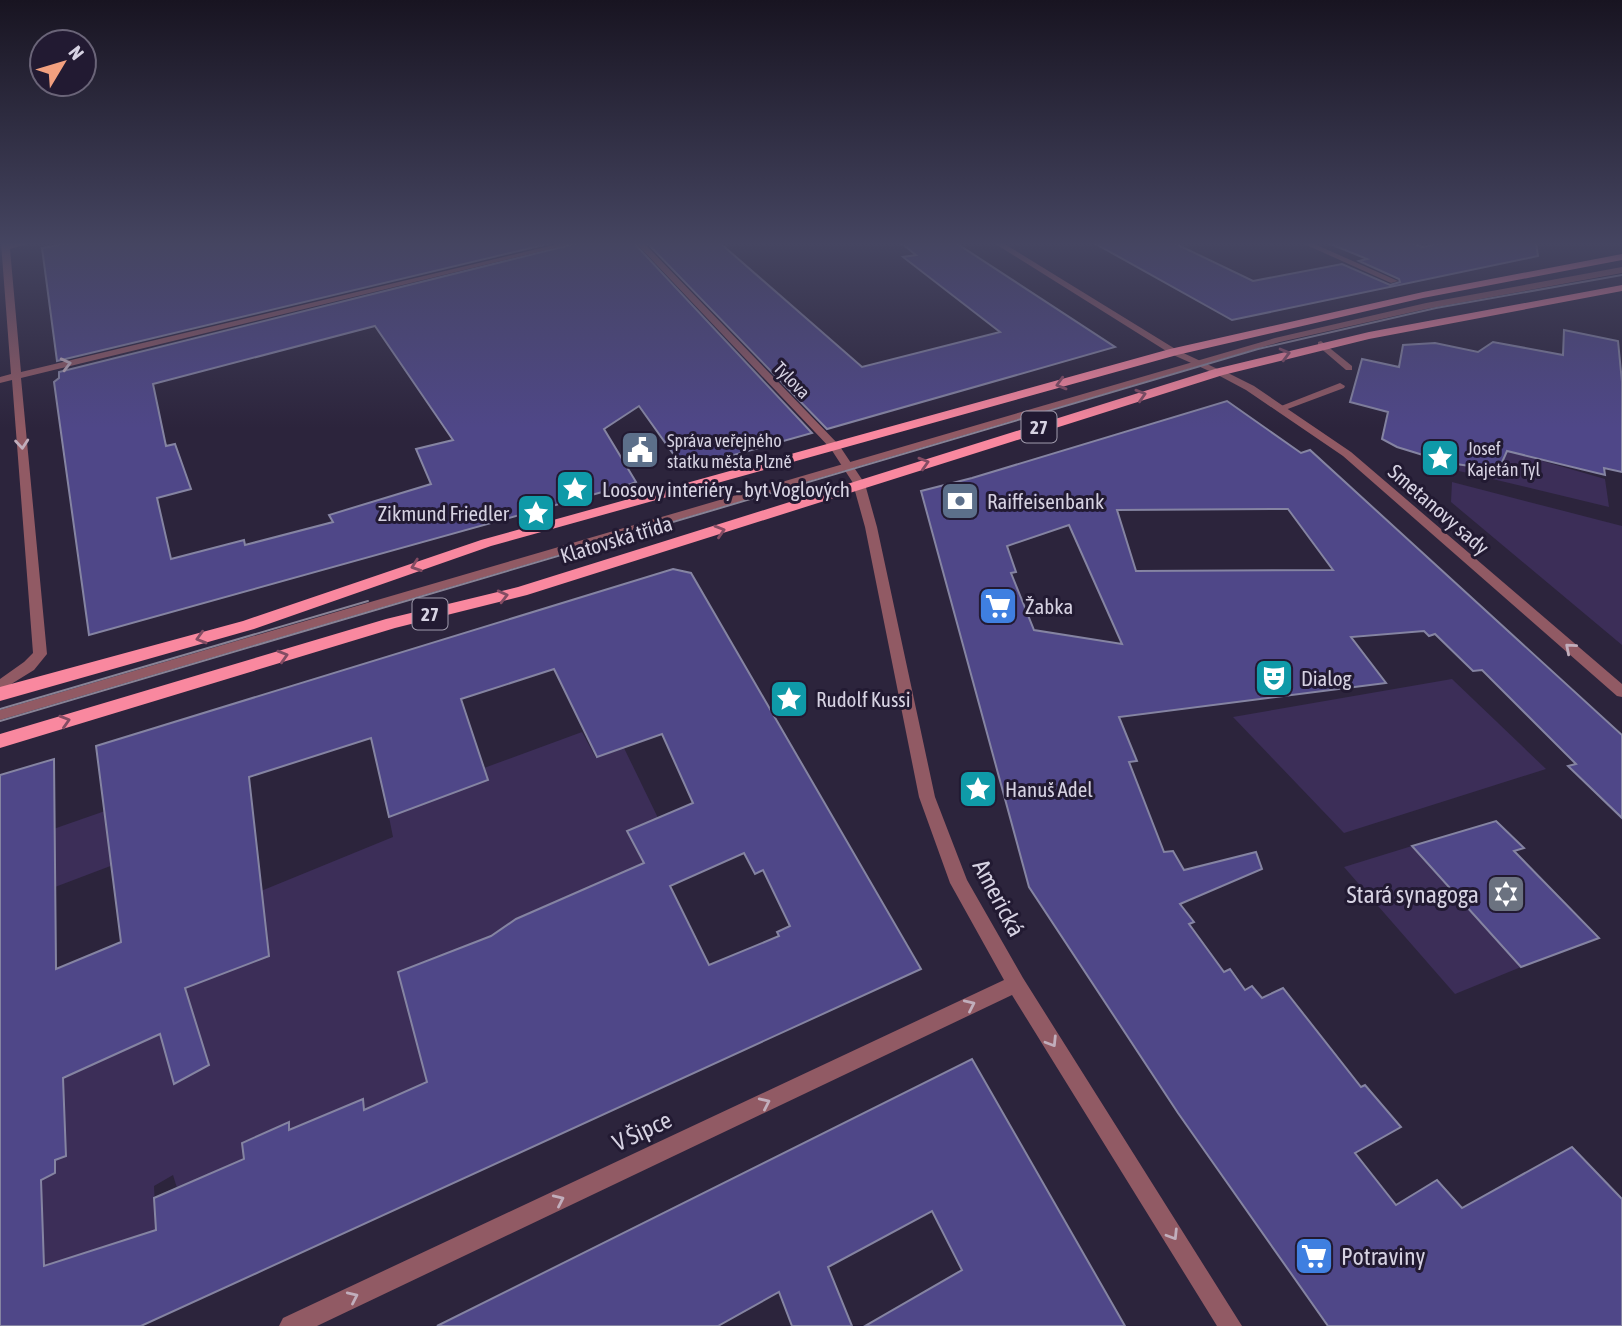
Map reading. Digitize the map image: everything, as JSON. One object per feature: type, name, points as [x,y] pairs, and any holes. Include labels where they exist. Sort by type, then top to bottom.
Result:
[{"type":"main road","name":"27","points":[[1174,352],[1380,305]]},
{"type":"main road","name":"27","points":[[1219,372],[1321,344],[1531,305]]},
{"type":"main road","name":"Klatovská třída","points":[[0,694],[248,625],[486,543],[1174,352]]},
{"type":"main road","name":"Klatovská třída","points":[[0,741],[392,623],[521,592],[1219,372]]},
{"type":"street","points":[[0,686],[29,667],[40,654],[9,305]]},
{"type":"street","points":[[0,380],[315,305]]},
{"type":"street","name":"Tylova","points":[[699,305],[835,447]]},
{"type":"street","points":[[1098,305],[1174,352],[1219,372]]},
{"type":"street","name":"Klatovská třída","points":[[0,715],[1198,363],[1350,321],[1436,305]]},
{"type":"street","points":[[1321,344],[1349,368]]},
{"type":"street","name":"Smetanovy sady","points":[[1219,372],[1281,408],[1348,454],[1622,692]]},
{"type":"street","points":[[1281,408],[1340,386]]},
{"type":"street","name":"Americká","points":[[835,447],[859,484],[871,527],[927,797],[959,883],[1016,984],[1230,1326]]},
{"type":"street","name":"V Šipce","points":[[292,1326],[1016,984]]},
{"type":"shaded area","points":[[1507,451],[1605,479],[1609,507],[1459,471],[1460,463],[1491,469],[1500,467]]},
{"type":"shaded area","points":[[1452,482],[1622,526],[1622,645],[1451,502]]},
{"type":"shaded area","points":[[1452,679],[1546,769],[1344,833],[1233,717]]},
{"type":"shaded area","points":[[582,732],[596,758],[624,748],[658,818],[627,832],[644,863],[515,919],[491,936],[399,972],[427,1082],[364,1110],[362,1099],[306,1123],[290,1139],[288,1123],[243,1142],[244,1159],[177,1188],[173,1175],[154,1186],[156,1230],[40,1268],[40,1241],[43,1239],[41,1180],[55,1173],[55,1160],[66,1155],[62,1079],[144,1041],[138,1006],[269,956],[261,891],[393,837],[389,817],[488,780],[484,768]]},
{"type":"shaded area","points":[[105,811],[121,862],[55,887],[42,833]]},
{"type":"shaded area","points":[[1412,846],[1521,967],[1455,994],[1344,867]]},
{"type":"building","points":[[50,305],[292,305],[57,361]]},
{"type":"building","points":[[329,305],[692,305],[812,433],[684,469],[639,406],[604,429],[636,482],[89,635],[54,382],[59,378],[59,372]],"holes":[[[375,326],[453,440],[416,449],[431,484],[329,515],[333,522],[245,545],[244,540],[171,559],[157,498],[191,489],[175,444],[166,446],[153,384]]]},
{"type":"building","points":[[707,305],[791,305],[862,367],[1000,332],[965,305],[1051,305],[1115,347],[827,429]]},
{"type":"building","points":[[1205,305],[1304,305],[1232,320]]},
{"type":"building","points":[[1564,330],[1618,341],[1622,382],[1622,472],[1604,468],[1605,475],[1507,451],[1500,467],[1491,469],[1449,463],[1397,447],[1382,439],[1388,412],[1350,402],[1362,359],[1399,367],[1403,345],[1435,343],[1478,352],[1493,342],[1563,355]]},
{"type":"building","points":[[1227,401],[1301,453],[1310,450],[1622,735],[1622,818],[1568,766],[1576,764],[1482,670],[1473,671],[1435,634],[1429,636],[1424,631],[1351,637],[1386,683],[1119,717],[1137,761],[1129,762],[1164,852],[1173,851],[1184,870],[1256,852],[1262,869],[1180,904],[1194,922],[1189,924],[1224,972],[1230,969],[1245,990],[1252,986],[1262,998],[1283,988],[1361,1087],[1365,1085],[1401,1127],[1355,1153],[1396,1205],[1437,1180],[1462,1208],[1572,1147],[1622,1199],[1622,1326],[1328,1326],[1178,1113],[1029,887],[921,491]],"holes":[[[1288,509],[1333,570],[1136,571],[1117,510]],[[1069,525],[1122,644],[1034,630],[1011,573],[1016,572],[1007,546]]]},
{"type":"building","points":[[673,569],[691,573],[921,969],[141,1326],[0,1326],[0,775],[54,759],[56,969],[121,942],[96,746]],"holes":[[[554,669],[597,757],[662,734],[693,803],[627,831],[644,863],[516,919],[491,936],[398,972],[427,1082],[364,1110],[363,1099],[289,1130],[289,1122],[242,1143],[244,1159],[154,1198],[156,1230],[44,1266],[41,1180],[55,1173],[55,1160],[66,1156],[63,1078],[160,1034],[174,1084],[209,1065],[185,988],[269,956],[249,777],[371,738],[389,817],[488,780],[461,699]],[[744,853],[755,874],[763,870],[790,926],[777,932],[779,936],[709,965],[670,886]]]},
{"type":"building","name":"Stará synagoga","points":[[1496,821],[1524,848],[1514,851],[1599,938],[1521,967],[1412,846]]},
{"type":"building","points":[[972,1059],[1125,1326],[865,1326],[962,1270],[932,1211],[828,1267],[852,1326],[792,1326],[779,1292],[718,1326],[437,1326]]},
{"type":"tram line","points":[[0,721],[1258,349],[1454,305]]},
{"type":"tram line","points":[[0,709],[368,601]]},
{"type":"place","name":"Správa veřejného statku města Plzně","points":[[640,450]]},
{"type":"place","name":"Josef Kajetán Tyl","points":[[1440,458]]},
{"type":"place","name":"Loosovy interiéry - byt Voglových","points":[[575,489]]},
{"type":"place","name":"Raiffeisenbank","points":[[960,501]]},
{"type":"place","name":"Zikmund Friedler","points":[[536,513]]},
{"type":"place","name":"Žabka","points":[[998,606]]},
{"type":"place","name":"Dialog","points":[[1274,678]]},
{"type":"place","name":"Rudolf Kussi","points":[[789,699]]},
{"type":"place","name":"Hanuš Adel","points":[[978,789]]},
{"type":"place","name":"Stará synagoga","points":[[1506,894]]},
{"type":"place","name":"Potraviny","points":[[1314,1256]]}]
